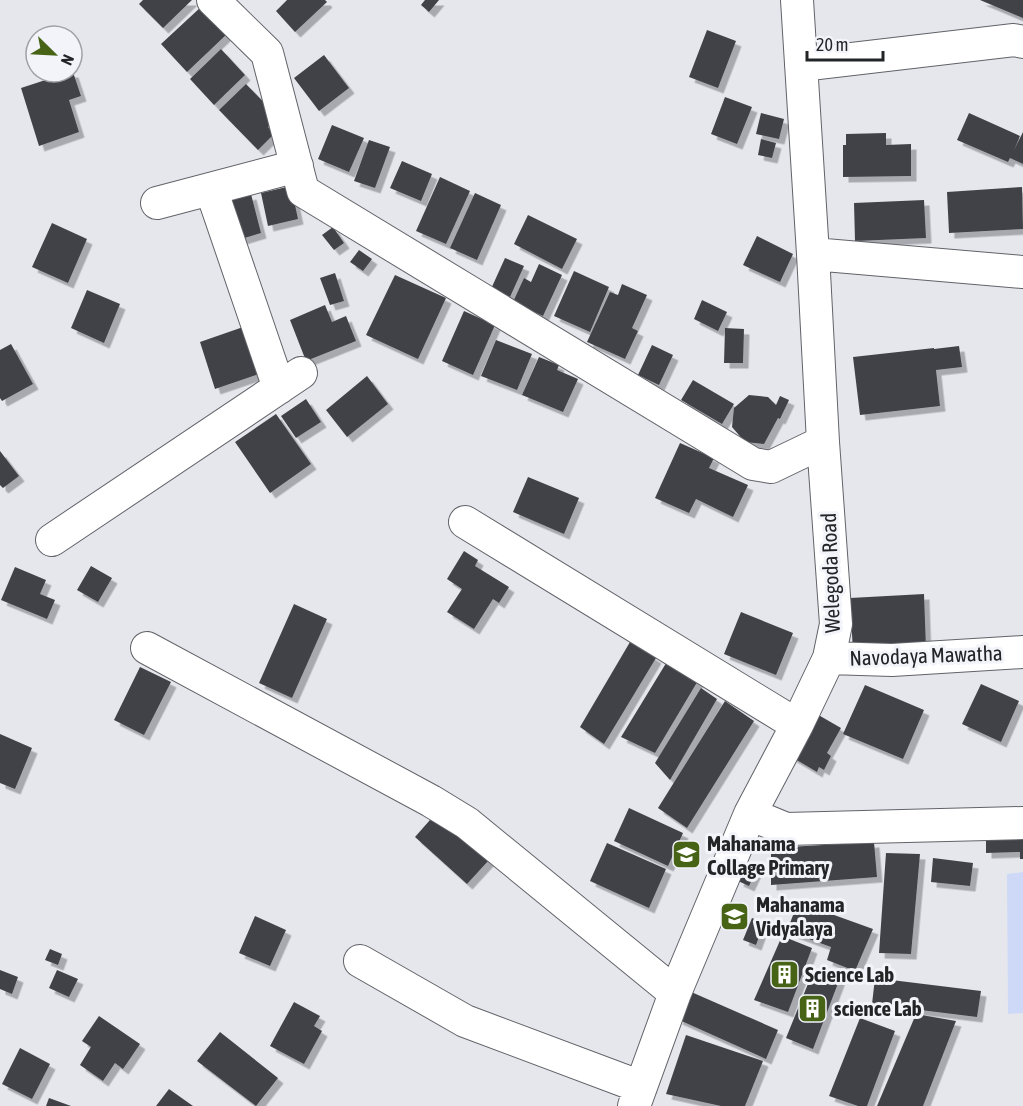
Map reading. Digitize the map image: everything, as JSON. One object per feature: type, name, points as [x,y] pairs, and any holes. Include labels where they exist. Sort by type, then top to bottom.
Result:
[{"type":"street","points":[[213,0],[267,53],[303,191],[753,464],[771,467],[823,442]]},
{"type":"street","name":"Welegoda Road","points":[[638,1096],[675,993],[750,814],[829,658],[836,624],[797,0]]},
{"type":"street","points":[[801,65],[1014,40],[1023,42]]},
{"type":"street","points":[[157,203],[297,166]]},
{"type":"street","points":[[52,540],[290,380],[211,189]]},
{"type":"street","points":[[813,254],[1023,272]]},
{"type":"street","points":[[465,522],[797,724]]},
{"type":"street","points":[[147,648],[431,801],[467,823],[675,993]]},
{"type":"street","name":"Navodaya Mawatha","points":[[829,658],[892,660],[1023,652]]},
{"type":"street","points":[[750,814],[786,829],[1023,823]]},
{"type":"street","points":[[360,961],[465,1021],[638,1096]]},
{"type":"shaded area","points":[[1023,872],[1023,1013],[1008,1014],[1007,874]]},
{"type":"building","points":[[143,0],[192,0],[163,28],[139,4]]},
{"type":"building","points":[[287,0],[325,0],[327,2],[295,32],[276,11]]},
{"type":"building","points":[[425,0],[439,0],[429,12],[421,5]]},
{"type":"building","points":[[980,0],[1023,0],[1023,18]]},
{"type":"building","points":[[202,6],[227,34],[187,72],[161,44]]},
{"type":"building","points":[[707,30],[736,41],[718,88],[689,77]]},
{"type":"building","points":[[221,49],[245,75],[214,105],[190,79]]},
{"type":"building","points":[[324,55],[349,88],[319,111],[294,78]]},
{"type":"building","points":[[33,84],[77,84],[81,96],[69,100],[79,132],[39,146],[21,88]]},
{"type":"building","points":[[246,84],[278,117],[268,127],[274,134],[258,150],[219,110]]},
{"type":"building","points":[[725,97],[752,107],[737,144],[711,134]]},
{"type":"building","points":[[761,113],[784,119],[779,139],[756,134]]},
{"type":"building","points":[[969,113],[1020,136],[1014,150],[1023,132],[1023,164],[1010,158],[1008,162],[957,140]]},
{"type":"building","points":[[332,125],[364,138],[349,172],[318,159]]},
{"type":"building","points":[[886,133],[886,145],[911,144],[911,176],[843,177],[843,145],[846,145],[846,134]]},
{"type":"building","points":[[761,139],[776,143],[772,158],[758,155]]},
{"type":"building","points":[[369,140],[390,147],[375,188],[354,181]]},
{"type":"building","points":[[402,161],[432,174],[421,201],[390,188]]},
{"type":"building","points":[[440,177],[470,191],[446,244],[416,231]]},
{"type":"building","points":[[291,186],[298,219],[268,226],[261,193]]},
{"type":"building","points":[[1022,187],[1023,229],[949,233],[947,192]]},
{"type":"building","points":[[475,193],[501,205],[477,260],[450,248]]},
{"type":"building","points":[[251,194],[261,233],[238,240],[228,200]]},
{"type":"building","points":[[924,200],[926,238],[855,241],[854,203]]},
{"type":"building","points":[[528,215],[577,239],[562,269],[514,244]]},
{"type":"building","points":[[52,223],[87,239],[68,283],[32,267]]},
{"type":"building","points":[[333,227],[344,243],[334,250],[322,235]]},
{"type":"building","points":[[757,236],[793,254],[780,282],[743,265]]},
{"type":"building","points":[[359,250],[372,259],[363,271],[350,262]]},
{"type":"building","points":[[505,258],[524,266],[510,297],[491,289]]},
{"type":"building","points":[[539,264],[562,275],[543,316],[513,302],[524,278],[531,282]]},
{"type":"building","points":[[574,271],[609,287],[590,332],[554,316]]},
{"type":"building","points":[[335,273],[344,301],[330,305],[320,278]]},
{"type":"building","points":[[395,275],[446,298],[418,359],[366,335]]},
{"type":"building","points":[[622,284],[647,295],[632,328],[638,331],[625,359],[587,342],[610,292],[618,295]]},
{"type":"building","points":[[87,290],[120,304],[104,343],[71,328]]},
{"type":"building","points":[[702,300],[727,312],[718,331],[694,319]]},
{"type":"building","points":[[325,305],[332,322],[346,316],[356,341],[306,361],[290,320]]},
{"type":"building","points":[[464,311],[495,325],[473,375],[442,361]]},
{"type":"building","points":[[246,326],[262,373],[215,389],[200,342]]},
{"type":"building","points":[[725,328],[744,329],[743,363],[724,363]]},
{"type":"building","points":[[496,340],[532,354],[517,390],[481,376]]},
{"type":"building","points":[[11,344],[33,384],[2,401],[0,398],[0,350]]},
{"type":"building","points":[[652,345],[673,355],[659,385],[638,375]]},
{"type":"building","points":[[959,346],[962,367],[936,370],[940,406],[860,415],[853,357]]},
{"type":"building","points":[[539,357],[559,365],[557,370],[578,379],[563,412],[522,395]]},
{"type":"building","points":[[367,376],[388,404],[347,437],[326,410]]},
{"type":"building","points":[[693,380],[734,404],[722,424],[681,400]]},
{"type":"building","points":[[749,395],[768,397],[776,405],[780,396],[789,400],[764,444],[745,442],[732,427],[734,408]]},
{"type":"building","points":[[306,399],[321,422],[296,438],[281,416]]},
{"type":"building","points":[[276,414],[311,464],[270,493],[235,442]]},
{"type":"building","points":[[680,443],[714,458],[709,468],[748,485],[733,517],[696,499],[689,513],[655,498]]},
{"type":"building","points":[[0,451],[19,476],[3,488],[0,485]]},
{"type":"building","points":[[528,477],[579,498],[564,534],[513,512]]},
{"type":"building","points":[[464,551],[478,560],[475,566],[509,587],[499,603],[493,599],[474,629],[447,612],[462,589],[447,579]]},
{"type":"building","points":[[91,566],[112,578],[98,602],[77,590]]},
{"type":"building","points":[[15,567],[46,580],[40,594],[55,600],[47,619],[1,600]]},
{"type":"building","points":[[924,594],[926,648],[853,652],[850,598]]},
{"type":"building","points":[[294,604],[327,619],[292,698],[259,683]]},
{"type":"building","points":[[741,612],[793,633],[776,675],[724,654]]},
{"type":"building","points":[[630,642],[656,658],[604,744],[580,727]]},
{"type":"building","points":[[668,660],[699,679],[655,753],[621,737]]},
{"type":"building","points":[[140,667],[171,682],[144,735],[114,720]]},
{"type":"building","points":[[981,684],[1019,701],[1001,742],[962,724]]},
{"type":"building","points":[[865,685],[924,710],[903,759],[843,734]]},
{"type":"building","points":[[701,688],[717,699],[670,780],[655,763]]},
{"type":"building","points":[[725,701],[754,721],[687,828],[658,808]]},
{"type":"building","points":[[815,713],[841,728],[827,753],[831,756],[824,770],[819,767],[817,772],[790,756]]},
{"type":"building","points":[[0,734],[32,748],[15,789],[0,783]]},
{"type":"building","points":[[629,808],[683,833],[668,866],[614,841]]},
{"type":"building","points":[[437,812],[489,860],[467,884],[415,837]]},
{"type":"building","points":[[1023,827],[1023,859],[1020,859],[1020,852],[986,853],[986,828]]},
{"type":"building","points":[[874,842],[877,877],[771,885],[771,848]]},
{"type":"building","points":[[607,843],[666,869],[649,908],[590,881]]},
{"type":"building","points":[[886,853],[920,854],[911,954],[879,953]]},
{"type":"building","points":[[933,858],[973,863],[970,886],[931,882]]},
{"type":"building","points":[[745,864],[757,869],[749,886],[738,881]]},
{"type":"building","points":[[798,902],[873,929],[855,971],[827,960],[831,947],[787,931]]},
{"type":"building","points":[[255,916],[286,930],[270,966],[239,953]]},
{"type":"building","points":[[752,918],[764,923],[756,945],[743,940]]},
{"type":"building","name":"Science Lab","points":[[782,936],[812,948],[788,1012],[754,1000]]},
{"type":"building","points":[[50,949],[62,954],[58,965],[45,960]]},
{"type":"building","name":"science Lab","points":[[814,969],[840,978],[813,1049],[786,1038]]},
{"type":"building","points":[[0,970],[18,977],[12,994],[0,989]]},
{"type":"building","points":[[57,970],[78,979],[69,997],[49,988]]},
{"type":"building","points":[[875,978],[981,991],[977,1017],[872,1004]]},
{"type":"building","points":[[689,991],[778,1030],[766,1059],[677,1019]]},
{"type":"building","points":[[294,1002],[320,1016],[314,1026],[322,1031],[304,1064],[270,1046]]},
{"type":"building","points":[[916,1014],[956,1021],[923,1106],[877,1106]]},
{"type":"building","points":[[99,1016],[140,1044],[123,1069],[115,1063],[103,1081],[80,1065],[91,1047],[82,1041]]},
{"type":"building","points":[[860,1018],[895,1031],[867,1106],[858,1106],[829,1096]]},
{"type":"building","points":[[220,1032],[278,1078],[256,1106],[197,1061]]},
{"type":"building","points":[[686,1035],[763,1061],[745,1106],[721,1106],[666,1094]]},
{"type":"building","points":[[20,1048],[50,1064],[32,1099],[2,1084]]},
{"type":"building","points":[[169,1089],[193,1106],[156,1106]]},
{"type":"building","points":[[49,1098],[71,1106],[46,1106]]},
{"type":"place","name":"Mahanama Collage Primary","points":[[686,855]]},
{"type":"place","name":"Mahanama Vidyalaya","points":[[735,916]]},
{"type":"place","name":"Science Lab","points":[[784,974]]},
{"type":"place","name":"science Lab","points":[[813,1008]]}]
